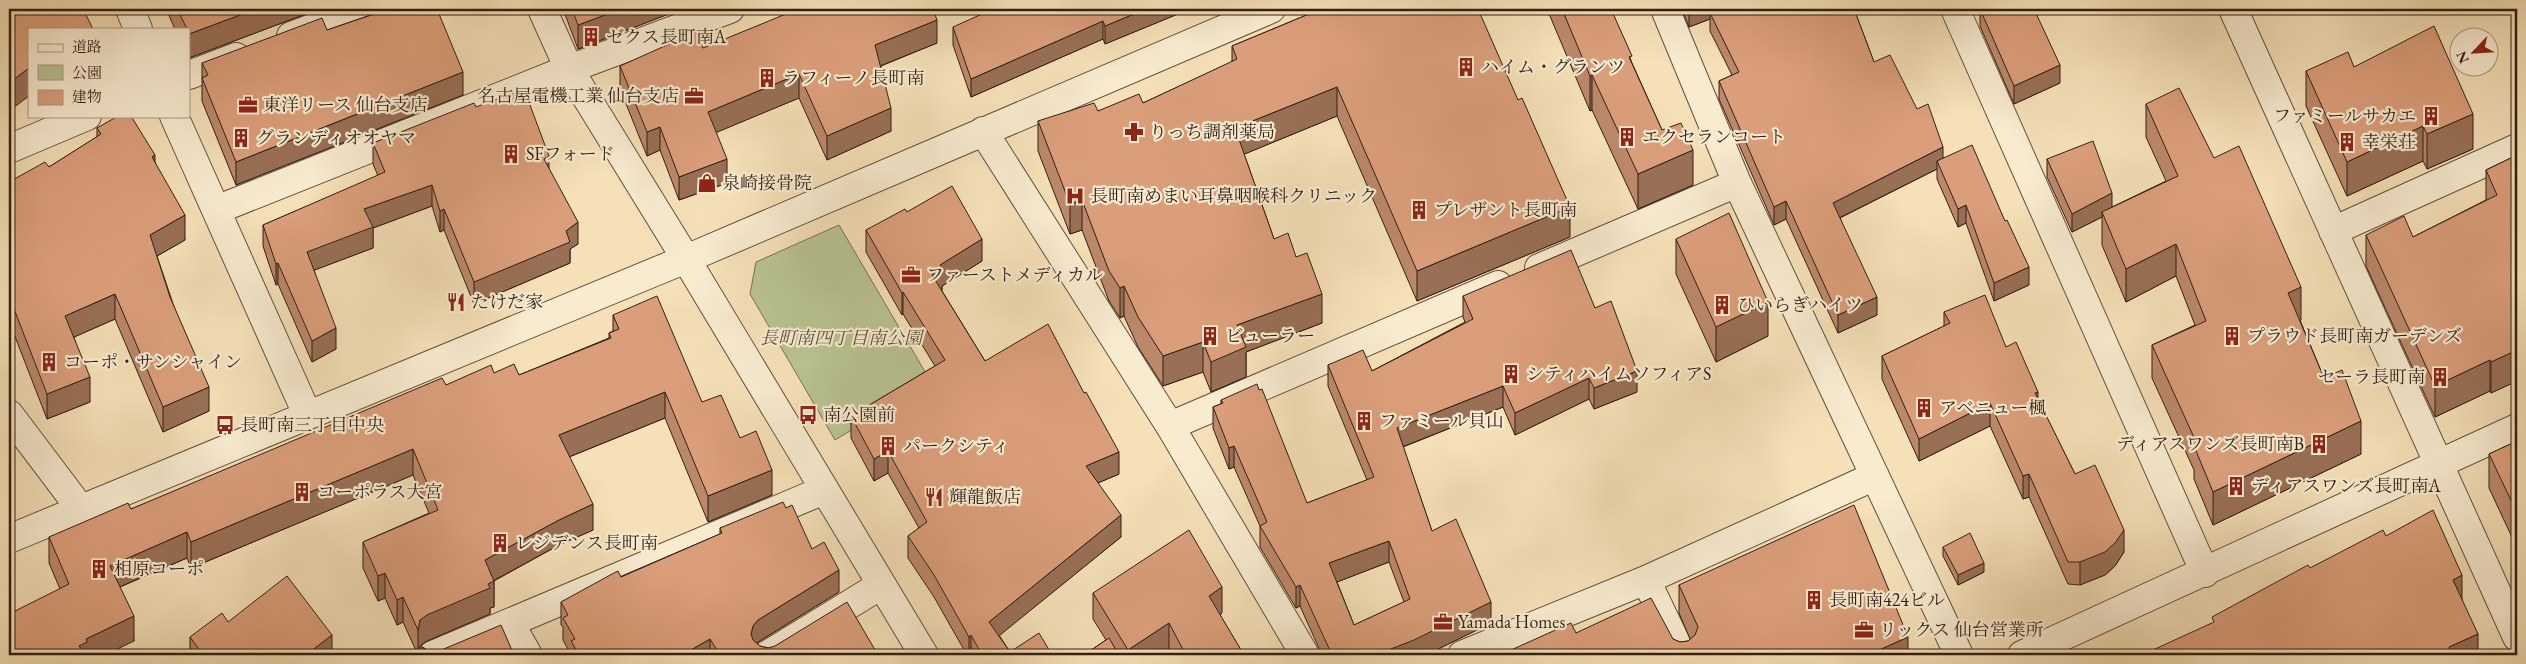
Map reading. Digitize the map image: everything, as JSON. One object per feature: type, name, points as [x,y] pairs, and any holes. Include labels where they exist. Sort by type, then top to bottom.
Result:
[{"type":"street","points":[[130,9],[138,28]]},
{"type":"street","points":[[190,75],[363,9]]},
{"type":"street","points":[[542,9],[569,69],[686,258],[924,655]]},
{"type":"street","points":[[216,210],[569,69],[730,9]]},
{"type":"street","points":[[9,539],[686,258],[1271,9]]},
{"type":"street","points":[[1665,9],[1737,183],[1959,655]]},
{"type":"street","points":[[1955,9],[2205,573]]},
{"type":"street","points":[[2233,9],[2517,637]]},
{"type":"street","points":[[12,143],[81,118]]},
{"type":"street","points":[[175,118],[307,414]]},
{"type":"street","points":[[983,131],[1170,426],[1305,655]]},
{"type":"street","points":[[2333,231],[2517,148]]},
{"type":"street","points":[[1170,426],[1737,183]]},
{"type":"street","points":[[9,414],[80,508]]},
{"type":"street","points":[[2022,655],[2205,573],[2517,428]]},
{"type":"street","points":[[1462,655],[1646,580],[1874,476]]},
{"type":"street","points":[[433,655],[824,490]]},
{"type":"street","points":[[1646,580],[1682,655]]},
{"type":"street","points":[[767,655],[881,585]]},
{"type":"street","points":[[510,623],[528,655]]},
{"type":"green space","name":"長町南四丁目南公園","points":[[839,225],[931,382],[835,440],[750,294],[756,262]]},
{"type":"building","points":[[9,9],[83,9],[92,28],[28,28],[28,69],[9,83]]},
{"type":"building","points":[[177,9],[256,9],[190,34],[190,28],[186,28]]},
{"type":"building","points":[[385,9],[437,9],[463,72],[236,162],[202,78],[208,75],[202,63],[322,18],[327,30]]},
{"type":"building","points":[[572,9],[621,9],[578,25]]},
{"type":"building","points":[[798,9],[933,9],[937,20],[875,45],[891,108],[827,136],[799,74],[708,112],[727,159],[679,177],[660,127],[647,132],[620,66],[696,32],[703,48]]},
{"type":"building","points":[[993,9],[1146,9],[1105,26],[1103,21],[971,79],[953,27]]},
{"type":"building","points":[[1321,9],[1478,9],[1518,100],[1522,98],[1570,207],[1417,271],[1337,87],[1235,128],[1274,239],[1288,233],[1296,257],[1307,253],[1322,294],[1237,325],[1246,347],[1211,362],[1203,342],[1163,356],[1138,317],[1124,286],[1120,288],[1109,271],[1082,200],[1070,204],[1038,121],[1094,103],[1098,111],[1139,94],[1143,103],[1237,59],[1232,46]]},
{"type":"building","points":[[1562,9],[1611,9],[1632,56],[1629,57],[1662,130],[1681,123],[1693,150],[1638,174],[1592,75],[1590,76]]},
{"type":"building","points":[[1719,9],[1854,9],[1874,62],[1890,55],[1917,109],[1928,104],[1943,147],[1833,203],[1877,297],[1838,315],[1786,201],[1774,207],[1719,81],[1739,72],[1710,13]]},
{"type":"building","points":[[1980,9],[2034,9],[2060,65],[2014,86]]},
{"type":"building","points":[[2434,26],[2448,58],[2448,78],[2457,78],[2473,114],[2427,134],[2423,126],[2347,162],[2306,71],[2348,52],[2354,67]]},
{"type":"building","points":[[2179,88],[2214,158],[2239,146],[2301,287],[2288,293],[2324,378],[2342,370],[2361,421],[2213,492],[2194,446],[2197,444],[2152,345],[2206,321],[2176,244],[2126,269],[2102,212],[2178,176],[2146,104]]},
{"type":"building","points":[[524,89],[549,156],[544,159],[578,222],[566,231],[570,242],[474,282],[444,209],[440,211],[432,185],[364,209],[373,227],[307,252],[336,328],[312,341],[278,263],[276,264],[263,225],[385,172],[373,143],[474,103],[476,107]]},
{"type":"building","points":[[114,118],[132,118],[155,155],[152,157],[185,215],[150,235],[170,297],[209,387],[163,407],[115,294],[65,316],[90,377],[47,394],[9,296],[9,182],[45,162],[49,167],[101,134],[97,128]]},
{"type":"building","points":[[2093,141],[2112,193],[2072,214],[2047,159]]},
{"type":"building","points":[[1972,145],[2005,221],[2007,220],[2029,267],[1994,283],[1966,205],[1958,209],[1937,161]]},
{"type":"building","points":[[2517,155],[2517,350],[2491,362],[2490,360],[2435,386],[2366,235],[2404,216],[2413,237],[2497,195],[2486,170]]},
{"type":"building","points":[[952,186],[982,239],[940,265],[942,268],[932,275],[985,361],[1048,324],[1084,393],[1086,392],[1119,452],[1086,466],[1121,515],[989,622],[1010,652],[1039,633],[1052,655],[982,655],[971,635],[969,637],[934,575],[908,536],[927,522],[888,451],[874,459],[851,416],[945,360],[902,293],[866,230],[905,209],[907,212]]},
{"type":"building","points":[[1729,213],[1768,302],[1716,327],[1676,239]]},
{"type":"building","points":[[1571,250],[1595,308],[1611,301],[1637,371],[1594,388],[1589,378],[1515,413],[1503,386],[1397,428],[1432,531],[1456,519],[1491,602],[1414,640],[1383,652],[1384,655],[1332,655],[1300,585],[1296,587],[1260,526],[1267,522],[1234,446],[1229,448],[1213,407],[1223,403],[1221,400],[1257,384],[1259,390],[1262,389],[1307,503],[1374,477],[1328,365],[1363,350],[1372,371],[1473,319],[1463,296]],"holes":[[[1389,541],[1410,599],[1354,625],[1329,563]]]},
{"type":"building","points":[[1985,295],[2006,347],[2016,342],[2038,392],[2035,393],[2075,474],[2095,465],[2124,530],[2115,543],[2105,552],[2080,562],[2068,562],[2029,474],[2023,476],[1990,403],[1919,439],[1882,356],[1950,323],[1944,312]]},
{"type":"building","points":[[657,296],[702,402],[721,395],[740,438],[756,431],[772,470],[708,496],[665,392],[559,435],[593,504],[485,560],[494,581],[488,584],[490,588],[427,615],[420,620],[418,630],[403,597],[397,600],[385,573],[378,576],[363,542],[438,510],[413,449],[191,542],[187,532],[110,566],[134,616],[86,639],[87,642],[79,646],[86,655],[9,655],[9,614],[69,584],[49,537],[128,503],[131,509],[442,378],[446,385],[491,365],[494,373],[514,364],[519,375],[611,338],[609,333],[619,329],[613,315]]},
{"type":"building","points":[[2517,441],[2517,513],[2489,454]]},
{"type":"building","points":[[783,502],[786,508],[792,505],[812,549],[824,542],[839,570],[758,620],[753,626],[751,634],[753,640],[760,646],[768,648],[775,646],[847,602],[878,655],[720,655],[710,639],[682,655],[579,655],[571,641],[575,639],[563,618],[568,615],[561,602],[618,571],[621,577],[722,533],[720,528]]},
{"type":"building","points":[[1854,505],[1908,637],[1868,655],[1500,655],[1571,623],[1576,633],[1651,598],[1673,639],[1680,642],[1688,641],[1695,635],[1698,627],[1679,585]]},
{"type":"building","points":[[2433,510],[2462,575],[2453,580],[2478,634],[2449,647],[2452,655],[2142,655],[2214,622],[2212,617],[2308,565],[2310,568],[2383,530],[2386,536]]},
{"type":"building","points":[[1189,530],[1222,587],[1209,596],[1244,655],[1186,655],[1169,623],[1128,650],[1093,593]]},
{"type":"building","points":[[1970,533],[1984,563],[1958,575],[1943,547]]},
{"type":"building","points":[[287,576],[332,635],[306,655],[290,655],[288,652],[282,655],[203,655],[190,637],[222,613],[228,622]]},
{"type":"building","points":[[501,625],[514,655],[425,655],[422,647],[431,652],[439,651]]},
{"type":"building","points":[[1109,638],[1119,655],[1084,655]]},
{"type":"place","name":"ゼクス長町南A","points":[[591,37]]},
{"type":"place","name":"ハイム・グランツ","points":[[1466,67]]},
{"type":"place","name":"ラフィーノ長町南","points":[[767,78]]},
{"type":"place","name":"名古屋電機工業 仙台支店","points":[[694,96]]},
{"type":"place","name":"東洋リース 仙台支店","points":[[248,105]]},
{"type":"place","name":"ファミールサカエ","points":[[2431,116]]},
{"type":"place","name":"りっち調剤薬局","points":[[1134,132]]},
{"type":"place","name":"エクセランコート","points":[[1627,137]]},
{"type":"place","name":"グランディオオヤマ","points":[[241,138]]},
{"type":"place","name":"幸栄荘","points":[[2347,142]]},
{"type":"place","name":"SFフォード","points":[[511,154]]},
{"type":"place","name":"泉崎接骨院","points":[[707,183]]},
{"type":"place","name":"長町南めまい耳鼻咽喉科クリニック","points":[[1075,196]]},
{"type":"place","name":"プレザント長町南","points":[[1419,210]]},
{"type":"place","name":"ファーストメディカル","points":[[911,275]]},
{"type":"place","name":"たけだ家","points":[[456,302]]},
{"type":"place","name":"ひいらぎハイツ","points":[[1722,305]]},
{"type":"place","name":"ビューラー","points":[[1210,336]]},
{"type":"place","name":"プラウド長町南ガーデンズ","points":[[2232,336]]},
{"type":"place","name":"コーポ・サンシャイン","points":[[49,362]]},
{"type":"place","name":"シティハイムソフィアS","points":[[1511,374]]},
{"type":"place","name":"セーラ長町南","points":[[2440,377]]},
{"type":"place","name":"アベニュー楓","points":[[1924,408]]},
{"type":"place","name":"南公園前","points":[[808,415]]},
{"type":"place","name":"ファミール貝山","points":[[1364,421]]},
{"type":"place","name":"長町南三丁目中央","points":[[225,425]]},
{"type":"place","name":"ディアスワンズ長町南B","points":[[2319,444]]},
{"type":"place","name":"パークシティ","points":[[888,446]]},
{"type":"place","name":"ディアスワンズ長町南A","points":[[2236,486]]},
{"type":"place","name":"コーポラス大宮","points":[[302,492]]},
{"type":"place","name":"輝龍飯店","points":[[934,497]]},
{"type":"place","name":"レジデンス長町南","points":[[500,543]]},
{"type":"place","name":"相原コーポ","points":[[99,569]]},
{"type":"place","name":"長町南424ビル","points":[[1814,600]]},
{"type":"place","name":"Yamada Homes","points":[[1443,622]]},
{"type":"place","name":"リックス 仙台営業所","points":[[1864,630]]}]
